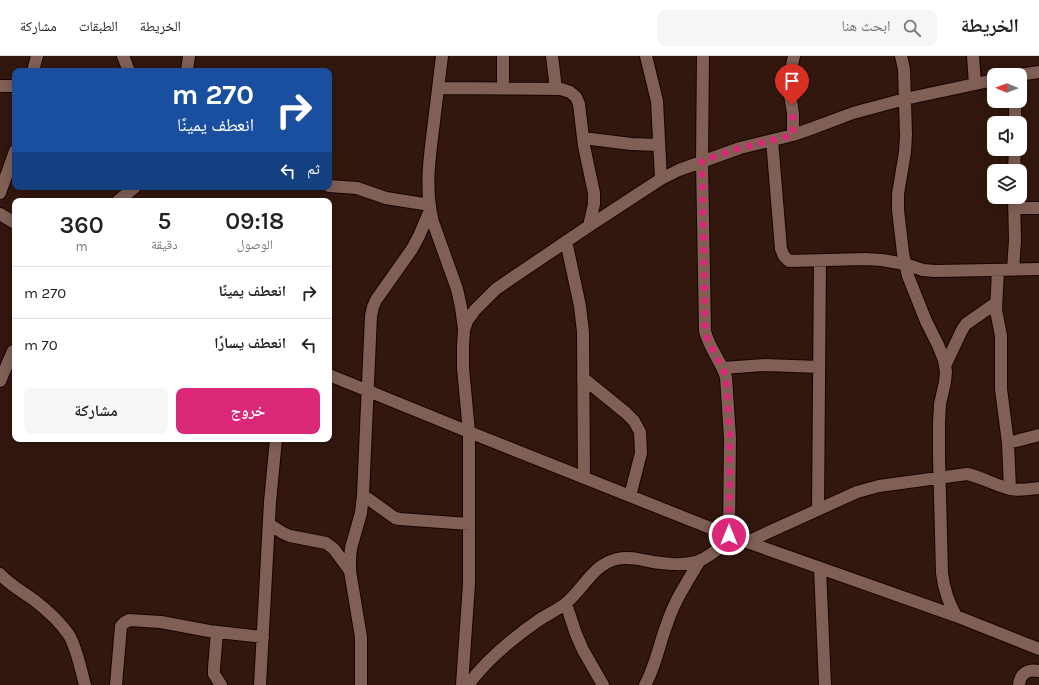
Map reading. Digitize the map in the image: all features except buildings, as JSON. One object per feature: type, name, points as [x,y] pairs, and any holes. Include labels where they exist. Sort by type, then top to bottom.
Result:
[{"type":"street","points":[[34,68],[37,56]]},
{"type":"street","points":[[124,56],[128,68]]},
{"type":"street","points":[[187,68],[189,56]]},
{"type":"street","points":[[503,56],[503,88]]},
{"type":"street","points":[[552,56],[556,89]]},
{"type":"street","points":[[646,56],[657,101],[660,179]]},
{"type":"street","points":[[468,685],[489,660],[539,620],[566,604],[599,567],[606,562],[630,558],[662,564],[692,563],[712,553],[731,536],[730,438],[726,377],[705,331],[702,161],[703,56]]},
{"type":"street","points":[[793,135],[793,113],[788,83],[794,56]]},
{"type":"street","points":[[901,56],[904,69],[905,152],[898,194],[898,210],[908,276],[926,321],[938,345],[945,366],[945,382],[940,404],[939,423],[942,573],[944,588],[956,616]]},
{"type":"street","points":[[973,56],[975,84]]},
{"type":"street","points":[[441,57],[429,160],[428,189],[433,222],[462,307],[464,330],[463,368],[469,432],[469,584],[462,685]]},
{"type":"street","points":[[1027,74],[1039,72]]},
{"type":"street","points":[[464,330],[475,310],[496,289],[660,179],[702,161],[740,148],[793,135],[853,113],[905,99],[987,81]]},
{"type":"street","points":[[0,86],[12,86]]},
{"type":"street","points":[[438,88],[561,89],[570,92],[579,104],[583,138],[594,193],[594,204],[589,226]]},
{"type":"street","points":[[583,138],[625,144],[659,145]]},
{"type":"street","points":[[772,140],[781,249],[784,256],[789,261],[882,260],[905,264],[923,270],[935,271],[1039,270]]},
{"type":"street","points":[[0,193],[12,159]]},
{"type":"street","points":[[332,186],[357,188],[386,198],[430,208]]},
{"type":"street","points":[[122,198],[131,190]]},
{"type":"street","points":[[1013,270],[1015,240],[1014,204]]},
{"type":"street","points":[[1019,204],[1039,208]]},
{"type":"street","points":[[362,685],[361,637],[350,572],[350,559],[351,548],[361,513],[363,495],[371,316],[376,300],[420,236],[430,208]]},
{"type":"street","points":[[0,214],[12,221]]},
{"type":"street","points":[[566,241],[580,306],[583,332],[584,478]]},
{"type":"street","points":[[818,510],[820,260]]},
{"type":"street","points":[[998,270],[996,310],[1001,336],[1002,389],[1008,443],[1010,489]]},
{"type":"street","points":[[945,366],[966,324],[996,303]]},
{"type":"street","points":[[0,361],[12,352]]},
{"type":"street","points":[[0,381],[12,354]]},
{"type":"street","points":[[723,368],[765,365],[819,367]]},
{"type":"street","points":[[332,376],[731,536],[956,616],[1039,649]]},
{"type":"street","points":[[583,378],[626,413],[634,421],[640,432],[641,453],[630,496]]},
{"type":"street","points":[[1008,443],[1039,436]]},
{"type":"street","points":[[260,685],[270,502],[276,442]]},
{"type":"street","points":[[747,542],[857,492],[879,486],[967,474],[974,475],[1010,489],[1022,490],[1039,488]]},
{"type":"street","points":[[363,495],[395,518],[469,524]]},
{"type":"street","points":[[269,524],[282,533],[290,536],[326,543],[334,550],[350,572]]},
{"type":"street","points":[[645,685],[654,665],[674,605],[700,560]]},
{"type":"street","points":[[820,568],[825,685]]},
{"type":"street","points":[[0,574],[8,583],[33,600],[52,616],[69,636],[79,659],[85,685]]},
{"type":"street","points":[[566,604],[583,650],[603,685]]},
{"type":"street","points":[[116,685],[121,626],[124,622],[129,620],[161,622],[217,632],[262,637]]},
{"type":"street","points":[[217,632],[214,674],[221,685]]},
{"type":"street","points":[[1019,685],[1025,672],[1039,671]]},
{"type":"route","points":[[729,535],[730,438],[726,377],[705,331],[702,161],[740,148],[793,135],[792,105]]}]
